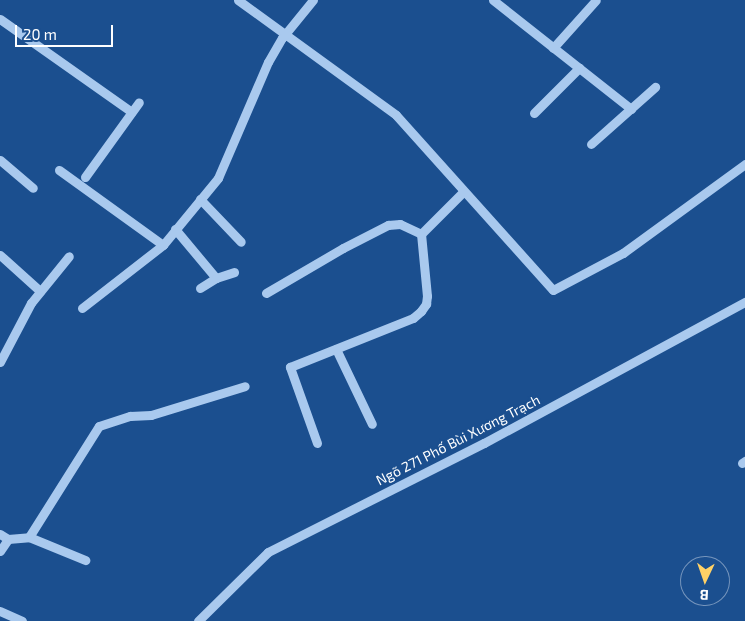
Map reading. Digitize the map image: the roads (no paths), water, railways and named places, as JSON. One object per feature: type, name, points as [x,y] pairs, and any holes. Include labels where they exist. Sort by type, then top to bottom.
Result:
[{"type":"lane","points":[[238,0],[396,115],[463,192],[553,290],[623,253],[745,164]]},
{"type":"lane","points":[[82,308],[163,245],[218,178],[268,62],[286,34],[312,0]]},
{"type":"lane","points":[[493,0],[631,109]]},
{"type":"lane","points":[[553,48],[596,0]]},
{"type":"lane","points":[[0,19],[132,112]]},
{"type":"lane","points":[[534,113],[579,68]]},
{"type":"lane","points":[[591,144],[655,87]]},
{"type":"lane","points":[[85,177],[140,102]]},
{"type":"lane","points":[[0,160],[33,188]]},
{"type":"lane","points":[[59,170],[163,245]]},
{"type":"lane","points":[[421,234],[463,192]]},
{"type":"lane","points":[[200,199],[241,242]]},
{"type":"lane","points":[[266,293],[343,248],[388,226],[400,224],[421,234]]},
{"type":"lane","points":[[175,229],[216,278]]},
{"type":"lane","points":[[317,443],[290,367],[413,318],[421,311],[426,304],[427,296],[421,234]]},
{"type":"lane","points":[[0,255],[40,291]]},
{"type":"lane","points":[[0,362],[31,303],[69,256]]},
{"type":"lane","points":[[200,288],[216,278],[234,272]]},
{"type":"lane","name":"Ngõ 271 Phố Bùi Xương Trạch","points":[[198,621],[268,552],[484,443],[745,302]]},
{"type":"lane","points":[[336,349],[372,424]]},
{"type":"lane","points":[[29,538],[99,426],[130,416],[151,415],[245,386]]},
{"type":"lane","points":[[0,534],[8,539],[29,538],[86,560]]},
{"type":"lane","points":[[0,551],[8,539]]},
{"type":"lane","points":[[0,611],[22,621]]}]
